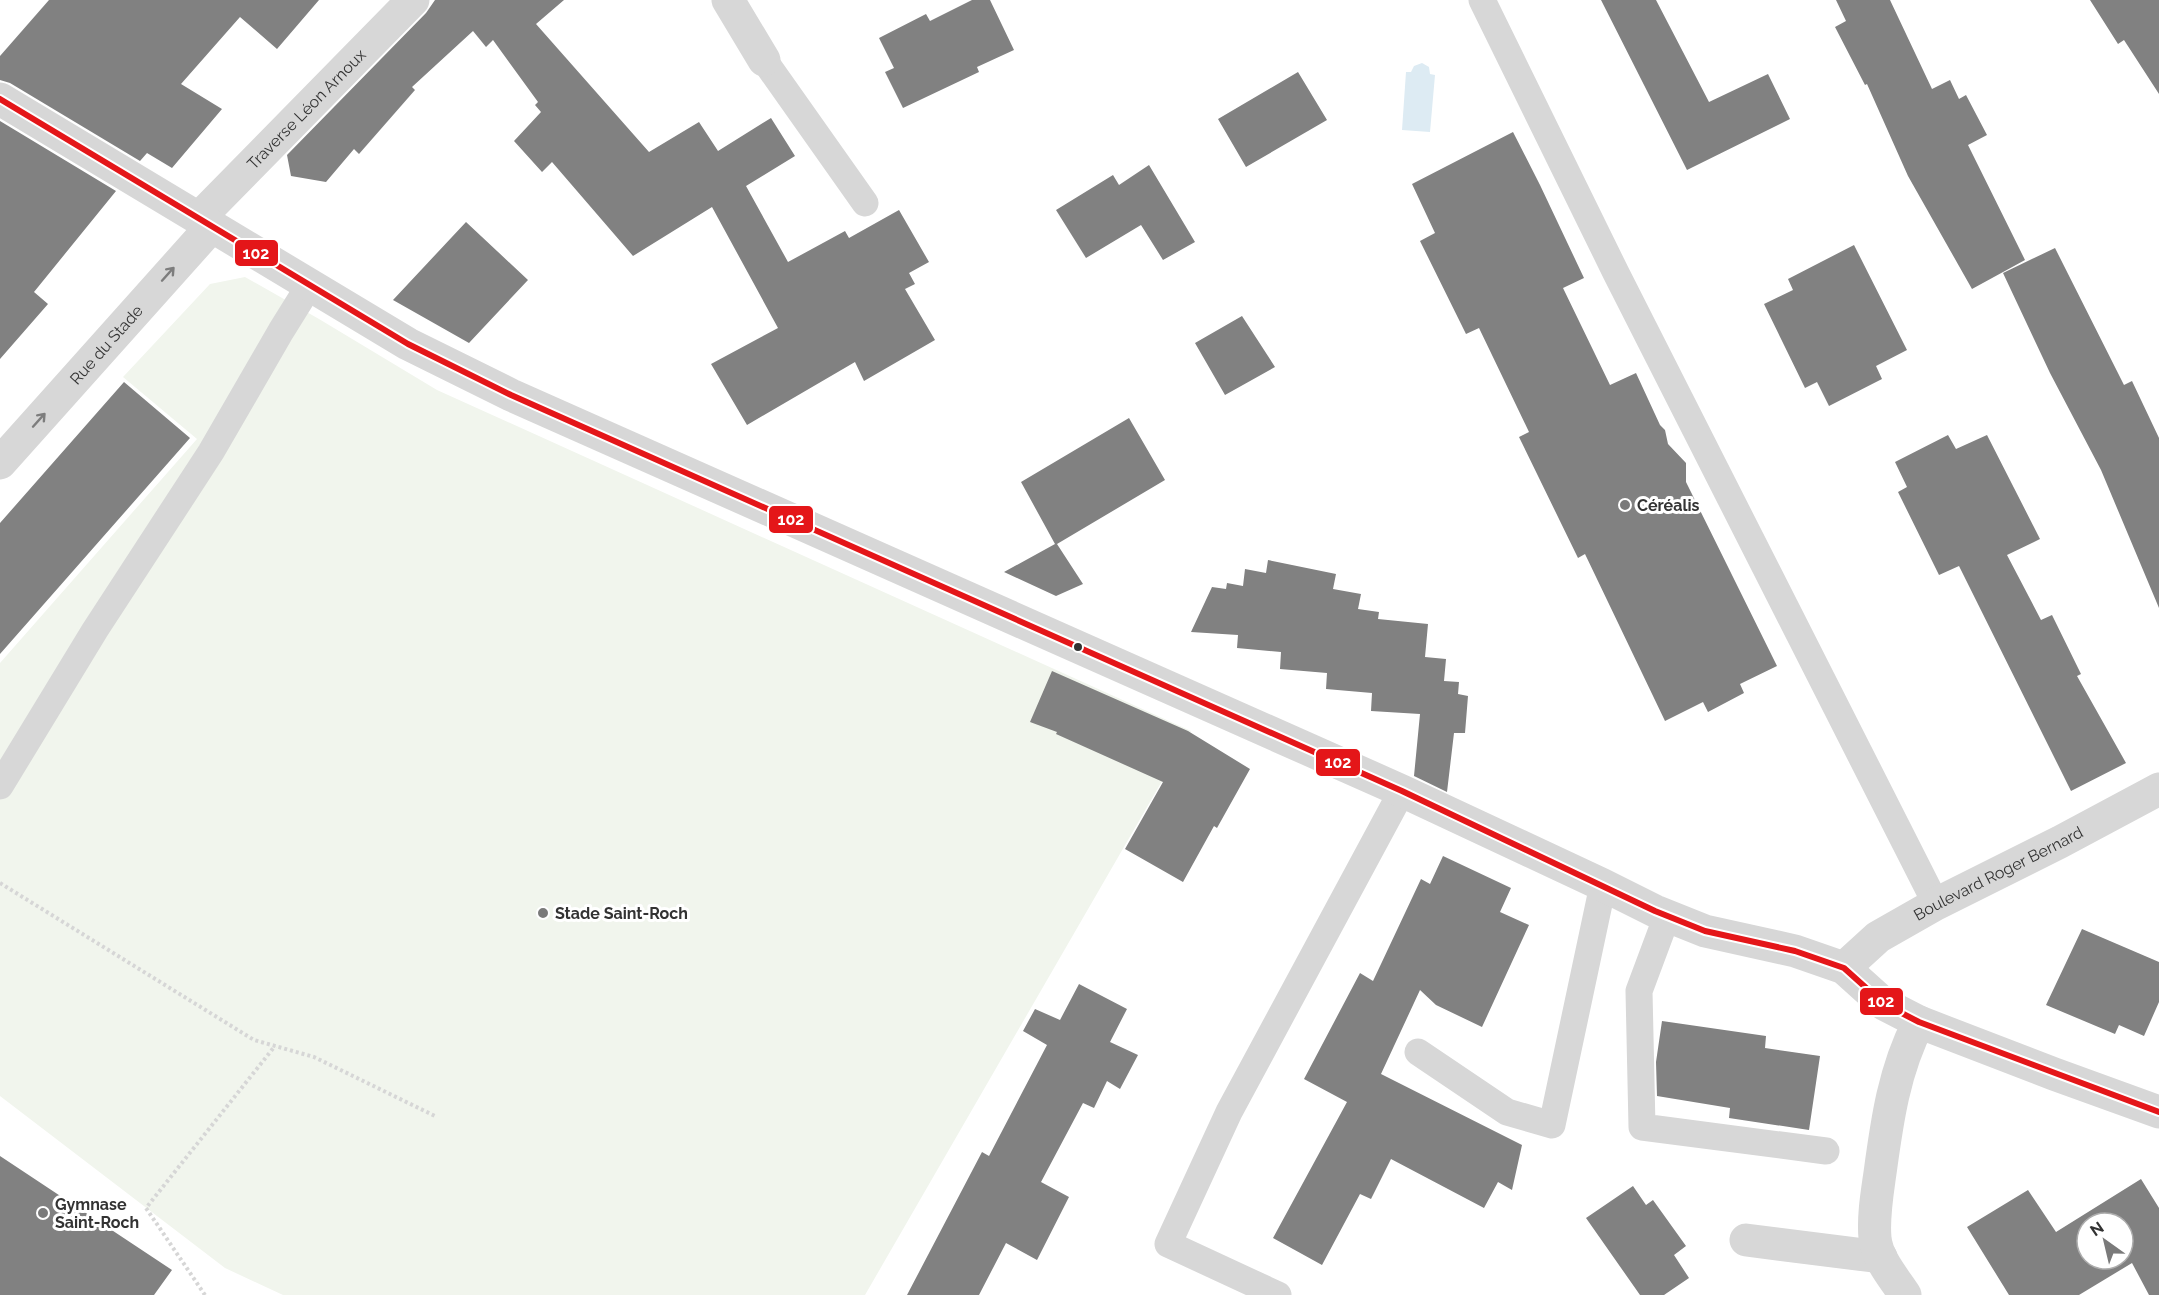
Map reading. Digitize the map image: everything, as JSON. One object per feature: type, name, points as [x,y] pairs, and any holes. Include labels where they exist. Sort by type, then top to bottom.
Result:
[{"type":"street","name":"Traverse Léon Arnoux","points":[[205,222],[413,0]]},
{"type":"street","points":[[728,0],[764,60]]},
{"type":"street","points":[[0,99],[408,344],[511,395],[1402,791],[1667,916],[1705,932],[1795,951],[1844,968],[1884,1004],[1919,1022],[2159,1112]]},
{"type":"street","name":"Rue du Stade","points":[[0,463],[205,222]]},
{"type":"street","name":"Boulevard Roger Bernard","points":[[1844,968],[1878,937],[1936,904],[2159,789]]},
{"type":"street","points":[[1905,1295],[1881,1257],[1875,1239],[1875,1209],[1889,1108],[1908,1042],[1919,1022]]},
{"type":"street","points":[[1746,1240],[1881,1257]]},
{"type":"lane","points":[[1482,0],[1622,284],[1936,904]]},
{"type":"lane","points":[[764,60],[866,203]]},
{"type":"lane","points":[[0,786],[94,630],[211,452],[309,286]]},
{"type":"lane","points":[[1278,1295],[1168,1244],[1229,1112],[1402,791]]},
{"type":"lane","points":[[1418,1052],[1507,1112],[1552,1125],[1604,885]]},
{"type":"lane","points":[[1667,916],[1639,991],[1642,1127],[1826,1150]]},
{"type":"path","points":[[0,883],[254,1040],[314,1057],[435,1116]]},
{"type":"path","points":[[205,1295],[146,1208],[275,1046]]},
{"type":"shaded area","points":[[1422,63],[1429,67],[1430,74],[1435,75],[1430,132],[1402,130],[1406,72],[1411,72],[1414,66]]},
{"type":"shaded area","name":"Stade Saint-Roch","points":[[245,277],[437,390],[1191,731],[865,1295],[283,1295],[225,1268],[0,1096],[0,663],[197,439],[123,377],[210,284]]},
{"type":"building","points":[[49,0],[319,0],[277,49],[240,17],[181,84],[222,109],[172,168],[147,153],[140,161],[10,83],[0,80],[0,56]]},
{"type":"building","points":[[435,0],[564,0],[536,24],[649,152],[699,122],[718,151],[771,118],[795,156],[746,186],[788,262],[845,231],[849,238],[899,210],[929,262],[909,273],[915,284],[905,289],[935,340],[864,381],[855,362],[747,425],[711,364],[778,328],[712,207],[633,256],[552,162],[542,172],[514,141],[541,112],[535,105],[538,102],[493,40],[486,47],[473,31],[412,87],[415,90],[359,154],[354,149],[326,182],[291,176],[287,155],[426,13]]},
{"type":"building","points":[[972,0],[990,0],[1014,50],[977,67],[979,72],[903,108],[885,72],[894,68],[879,38],[926,14],[930,21]]},
{"type":"building","points":[[1601,0],[1656,0],[1709,102],[1768,74],[1790,119],[1687,170]]},
{"type":"building","points":[[1836,0],[1890,0],[1932,89],[1950,80],[1959,99],[1966,95],[1987,135],[1968,145],[2025,260],[1972,289],[1908,176],[1867,84],[1865,85],[1835,27],[1846,21]]},
{"type":"building","points":[[2090,0],[2159,0],[2159,94],[2124,40],[2118,44]]},
{"type":"building","points":[[1298,72],[1327,120],[1246,167],[1218,119]]},
{"type":"building","points":[[0,121],[116,191],[34,292],[48,304],[0,359]]},
{"type":"building","name":"Céréalis","points":[[1513,132],[1584,278],[1563,288],[1610,385],[1636,373],[1660,425],[1665,430],[1668,444],[1686,463],[1686,482],[1777,666],[1740,684],[1744,693],[1708,712],[1703,702],[1665,721],[1585,554],[1578,558],[1519,437],[1529,432],[1479,328],[1466,334],[1420,241],[1435,233],[1412,184]]},
{"type":"building","points":[[1149,165],[1195,242],[1163,260],[1141,225],[1086,258],[1056,210],[1113,175],[1119,185]]},
{"type":"building","points":[[466,222],[528,280],[469,343],[393,300]]},
{"type":"building","points":[[1854,245],[1907,350],[1876,366],[1882,379],[1829,406],[1817,382],[1805,388],[1764,304],[1793,290],[1788,279]]},
{"type":"building","points":[[2055,248],[2124,385],[2132,381],[2159,438],[2159,608],[2101,470],[2050,373],[2003,273]]},
{"type":"building","points":[[1242,316],[1275,367],[1225,395],[1195,343]]},
{"type":"building","points":[[124,382],[190,438],[0,654],[0,523]]},
{"type":"building","points":[[1129,418],[1165,480],[1057,544],[1083,584],[1056,596],[1004,572],[1055,544],[1021,482]]},
{"type":"building","points":[[1948,435],[1956,449],[1987,435],[2040,539],[2007,555],[2041,620],[2052,615],[2081,674],[2077,676],[2126,763],[2071,791],[1959,566],[1939,575],[1898,492],[1907,487],[1895,462]]},
{"type":"building","points":[[1268,560],[1336,574],[1333,589],[1361,594],[1358,609],[1379,612],[1378,619],[1428,624],[1425,657],[1446,659],[1444,681],[1459,682],[1458,694],[1468,696],[1465,733],[1454,733],[1447,792],[1414,776],[1420,714],[1371,711],[1372,693],[1326,689],[1327,673],[1280,669],[1281,652],[1237,648],[1238,635],[1191,632],[1212,587],[1226,589],[1227,583],[1243,586],[1245,569],[1266,573]]},
{"type":"building","points":[[1052,671],[1188,731],[1250,769],[1217,828],[1214,826],[1183,882],[1125,849],[1163,782],[1056,734],[1057,732],[1030,722]]},
{"type":"building","points":[[1443,856],[1511,888],[1500,912],[1529,925],[1482,1027],[1436,1005],[1420,990],[1381,1074],[1522,1145],[1512,1190],[1498,1182],[1484,1208],[1391,1159],[1371,1199],[1360,1194],[1322,1265],[1273,1238],[1347,1102],[1304,1079],[1360,973],[1373,981],[1421,879],[1430,884]]},
{"type":"building","points":[[2082,929],[2159,962],[2159,1002],[2144,1036],[2119,1025],[2115,1034],[2046,1005]]},
{"type":"building","points":[[1079,984],[1127,1009],[1110,1042],[1138,1055],[1120,1089],[1107,1081],[1094,1108],[1083,1103],[1041,1182],[1069,1197],[1037,1260],[1006,1243],[979,1295],[907,1295],[982,1152],[989,1156],[1047,1045],[1023,1031],[1035,1009],[1060,1020]]},
{"type":"building","points":[[1662,1021],[1766,1036],[1765,1048],[1820,1056],[1809,1130],[1729,1118],[1730,1108],[1657,1096],[1656,1062]]},
{"type":"building","name":"Gymnase Saint-Roch","points":[[0,1156],[172,1270],[154,1295],[0,1295]]},
{"type":"building","points":[[2141,1179],[2159,1208],[2159,1295],[2149,1295],[2135,1269],[2135,1211],[2090,1211]]},
{"type":"building","points":[[1633,1186],[1646,1205],[1653,1200],[1686,1246],[1674,1255],[1689,1278],[1664,1295],[1640,1295],[1586,1218]]},
{"type":"building","points":[[2028,1190],[2056,1232],[2075,1220],[2075,1271],[2119,1271],[2079,1295],[2009,1295],[1967,1227]]},
{"type":"transit line","name":"102","points":[[0,99],[408,344],[511,395],[1402,791],[1655,911],[1705,931],[1795,951],[1844,968],[1884,1004],[1919,1022],[2159,1112]]},
{"type":"place","name":"Céréalis","points":[[1625,505]]},
{"type":"place","name":"Stade Saint-Roch","points":[[543,913]]},
{"type":"place","name":"Gymnase Saint-Roch","points":[[43,1213]]}]
